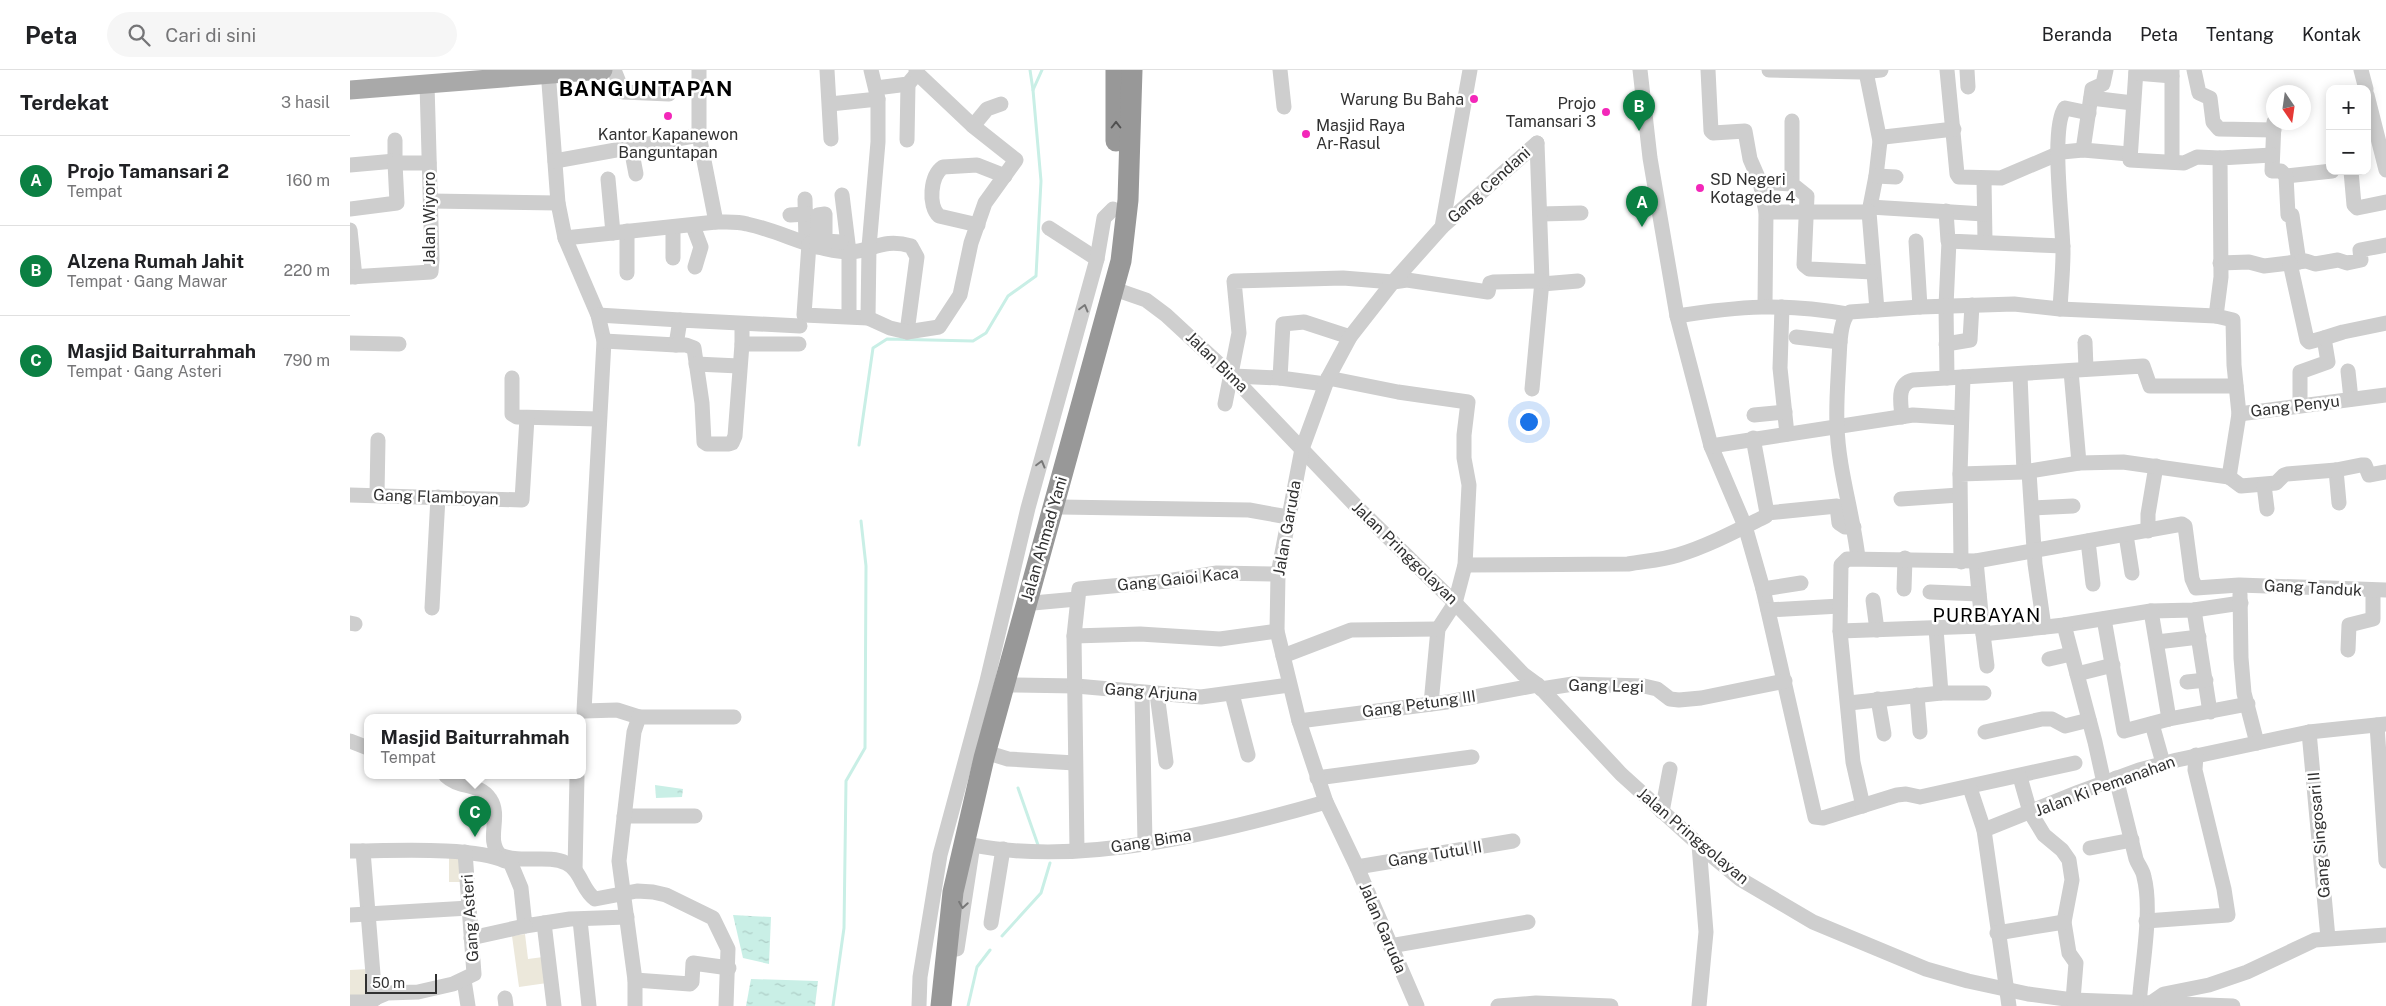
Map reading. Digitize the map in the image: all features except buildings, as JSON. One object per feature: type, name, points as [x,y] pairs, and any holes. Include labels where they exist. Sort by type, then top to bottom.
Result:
[{"type":"highway","name":"Jalan Ahmad Yani","points":[[941,1006],[953,892],[984,758],[1037,578],[1102,286],[1113,209],[1116,70]]},
{"type":"highway","name":"Jalan Ahmad Yani","points":[[929,1006],[935,930],[953,836],[1039,509],[1075,413],[1121,261],[1128,200],[1132,80]]},
{"type":"main road","points":[[350,90],[548,72],[603,70]]},
{"type":"street","points":[[614,70],[623,92],[669,94]]},
{"type":"street","points":[[699,70],[699,136],[716,222]]},
{"type":"street","points":[[827,70],[831,139]]},
{"type":"street","points":[[868,318],[868,247],[878,142],[877,94],[871,70]]},
{"type":"street","points":[[1280,70],[1284,107]]},
{"type":"street","points":[[1442,227],[1470,70]]},
{"type":"street","points":[[1640,70],[1650,158],[1677,316],[1711,446],[1745,526],[1763,589],[1785,681],[1813,814],[1815,817],[1823,818],[1903,794],[1916,797],[1970,788],[2075,763]]},
{"type":"street","points":[[1708,70],[1711,131],[1714,133],[1745,131],[1750,158],[1760,182],[1766,212],[1765,305]]},
{"type":"street","points":[[1769,70],[1873,71],[1880,141],[1876,176],[1869,210],[1877,310]]},
{"type":"street","points":[[1947,70],[1957,174],[1959,176],[1984,179],[2013,175],[2065,151],[2082,150],[2129,154]]},
{"type":"street","points":[[1967,70],[1968,87]]},
{"type":"street","points":[[2082,150],[2092,89],[2103,84],[2106,70]]},
{"type":"street","points":[[2194,70],[2198,90],[2201,94],[2210,98],[2213,122],[2219,129],[2266,126]]},
{"type":"street","points":[[2361,70],[2365,85]]},
{"type":"street","points":[[548,72],[558,202],[565,238],[598,315],[604,341],[584,711],[617,710],[638,717],[734,717]]},
{"type":"street","points":[[2172,162],[2172,73],[2136,72],[2130,160],[2184,163],[2197,157],[2220,158],[2272,155]]},
{"type":"street","points":[[830,104],[877,94],[914,76]]},
{"type":"street","points":[[805,199],[810,244],[804,315],[868,318],[890,328],[907,332],[939,327],[956,306],[971,243],[985,203],[1004,176],[1022,160],[973,126],[914,76]]},
{"type":"street","points":[[907,140],[914,76]]},
{"type":"street","points":[[951,1006],[954,970],[973,845],[1034,603],[1037,578],[1060,506],[1120,291],[1132,235],[1137,174],[1138,116],[1132,80]]},
{"type":"street","name":"Jalan Wiyoro","points":[[353,277],[430,272],[432,259],[427,84]]},
{"type":"street","points":[[2172,93],[2198,90]]},
{"type":"street","points":[[2060,309],[2063,246],[2058,154],[2059,128],[2064,109],[2133,103]]},
{"type":"street","points":[[973,126],[990,107],[1001,104]]},
{"type":"street","points":[[2371,111],[2386,170]]},
{"type":"street","points":[[1792,121],[1792,184]]},
{"type":"street","points":[[1880,141],[1884,137],[1954,130]]},
{"type":"street","points":[[2274,130],[2272,171],[2281,171],[2286,176],[2288,215],[2292,215],[2295,262],[2307,340],[2309,342],[2343,332],[2386,323]]},
{"type":"street","points":[[555,161],[699,136]]},
{"type":"street","points":[[350,209],[398,202],[395,162],[396,140]]},
{"type":"street","name":"Gang Cendani","points":[[1442,227],[1537,143],[1540,214]]},
{"type":"street","points":[[631,148],[636,174]]},
{"type":"street","points":[[2216,316],[2220,263],[2220,158]]},
{"type":"street","points":[[350,166],[395,162],[429,163]]},
{"type":"street","points":[[978,225],[939,216],[935,212],[931,203],[937,173],[943,167],[976,164],[1004,176]]},
{"type":"street","points":[[2286,176],[2326,172]]},
{"type":"street","points":[[2351,175],[2354,205],[2357,208],[2386,202]]},
{"type":"street","points":[[1876,176],[1896,177]]},
{"type":"street","points":[[608,179],[627,273]]},
{"type":"street","points":[[1984,179],[1985,241]]},
{"type":"street","points":[[1760,182],[1792,184],[1806,195],[1804,266],[1809,269],[1873,272]]},
{"type":"street","points":[[842,196],[848,247],[849,316]]},
{"type":"street","points":[[430,201],[558,202]]},
{"type":"street","points":[[919,1006],[920,977],[940,855],[950,812],[987,681],[1028,508],[1097,259],[1104,218],[1113,209]]},
{"type":"street","points":[[1766,212],[1869,210],[1946,211],[1984,214]]},
{"type":"street","points":[[1946,211],[1949,241],[1946,306],[1947,378]]},
{"type":"street","points":[[1532,389],[1542,282],[1540,214],[1581,212]]},
{"type":"street","points":[[790,215],[807,214]]},
{"type":"street","points":[[810,244],[818,215],[825,214],[826,241],[848,247]]},
{"type":"street","points":[[565,238],[673,226],[693,226],[716,222],[748,224],[810,244],[868,247],[888,242],[901,243],[911,246],[916,254],[907,332]]},
{"type":"street","points":[[673,226],[673,258]]},
{"type":"street","points":[[693,226],[701,247],[695,267]]},
{"type":"street","name":"Jalan Garuda","points":[[1417,1006],[1317,778],[1299,722],[1277,631],[1278,574],[1302,449],[1326,381],[1350,338],[1393,282],[1442,227]]},
{"type":"street","points":[[1048,228],[1097,259]]},
{"type":"street","points":[[350,230],[353,277]]},
{"type":"street","points":[[1916,241],[1920,307]]},
{"type":"street","points":[[1949,241],[1985,241],[2063,246]]},
{"type":"street","points":[[2220,263],[2249,262],[2264,266],[2306,261],[2315,264],[2338,260],[2347,263],[2361,260],[2360,250],[2386,245]]},
{"type":"street","points":[[1225,404],[1232,375],[1239,325],[1234,281],[1343,278],[1393,282],[1408,280],[1488,292],[1490,283],[1494,282],[1578,280]]},
{"type":"street","name":"Jalan Bima","points":[[1120,291],[1146,300],[1166,315],[1232,375],[1302,449]]},
{"type":"street","points":[[1677,316],[1735,307],[1765,305],[1782,307],[1801,300],[1847,314],[1850,312],[1920,307],[2014,304],[2060,309],[2216,316],[2233,320],[2234,365],[2239,414]]},
{"type":"street","points":[[1946,344],[1970,340],[1972,305]]},
{"type":"street","points":[[1782,307],[1780,368],[1787,434]]},
{"type":"street","points":[[1847,314],[1840,342],[1837,425],[1845,492],[1854,527],[1858,558]]},
{"type":"street","points":[[598,315],[800,326]]},
{"type":"street","points":[[676,345],[680,320]]},
{"type":"street","points":[[1280,378],[1283,324],[1304,322],[1350,338]]},
{"type":"street","points":[[604,341],[686,345],[694,348],[702,403],[702,438],[707,444],[732,443],[735,436],[742,324]]},
{"type":"street","points":[[1796,336],[1840,342]]},
{"type":"street","points":[[2300,405],[2299,374],[2302,370],[2327,363],[2324,338]]},
{"type":"street","points":[[2085,342],[2086,369]]},
{"type":"street","points":[[350,343],[400,344]]},
{"type":"street","points":[[742,344],[799,344]]},
{"type":"street","points":[[696,364],[739,366]]},
{"type":"street","points":[[1902,416],[1901,393],[1905,384],[1913,380],[2020,375],[2143,366],[2150,386],[2236,386]]},
{"type":"street","points":[[2071,371],[2079,463]]},
{"type":"street","points":[[2348,372],[2351,399]]},
{"type":"street","points":[[1232,375],[1326,381],[1468,402],[1464,435],[1466,472],[1469,484],[1465,566],[1455,602],[1438,629],[1431,704]]},
{"type":"street","points":[[2020,375],[2026,472],[2032,508],[2034,549],[2044,627]]},
{"type":"street","points":[[1961,562],[1959,494],[1963,377]]},
{"type":"street","points":[[512,378],[512,414],[527,418],[599,418]]},
{"type":"street","name":"Gang Penyu","points":[[2229,477],[2239,414],[2386,395]]},
{"type":"street","points":[[1754,415],[1785,412]]},
{"type":"street","points":[[1711,446],[1902,416],[1922,415],[1961,418]]},
{"type":"street","name":"Gang Flamboyan","points":[[350,495],[377,494],[522,500],[527,418]]},
{"type":"street","points":[[1753,438],[1767,513]]},
{"type":"street","points":[[377,494],[378,440]]},
{"type":"street","name":"Jalan Pringgolayan","points":[[1302,449],[1356,506],[1455,602],[1523,674],[1540,687],[1602,755],[1698,845],[1740,879],[1812,922],[1926,969],[1968,982],[2073,1000],[2233,1006]]},
{"type":"street","points":[[1960,474],[2026,472],[2079,463],[2123,462],[2229,477],[2241,486],[2276,483],[2284,475],[2336,470],[2361,465],[2365,466],[2370,475],[2386,472]]},
{"type":"street","points":[[1863,806],[1853,762],[1849,703],[1840,631],[1841,565],[1846,559],[1905,558],[1961,562],[1976,561],[2034,549],[2148,531],[2150,498],[2156,466]]},
{"type":"street","points":[[2336,470],[2339,503]]},
{"type":"street","points":[[2264,485],[2267,509]]},
{"type":"street","points":[[1901,499],[1959,494]]},
{"type":"street","points":[[432,608],[438,497]]},
{"type":"street","points":[[1060,506],[1249,510],[1288,517]]},
{"type":"street","points":[[1465,566],[1619,564],[1648,561],[1678,555],[1745,526],[1766,516],[1767,513],[1837,506],[1840,523],[1846,527],[1854,527]]},
{"type":"street","points":[[2032,508],[2073,506]]},
{"type":"street","name":"Gang Tanduk","points":[[2148,531],[2176,524],[2185,526],[2192,580],[2196,588],[2240,585],[2380,590]]},
{"type":"street","points":[[2126,535],[2132,574]]},
{"type":"street","points":[[2088,541],[2094,584]]},
{"type":"street","points":[[1904,589],[1905,558]]},
{"type":"street","points":[[1976,561],[1987,666]]},
{"type":"street","name":"Gang Gaioi Kaca","points":[[1034,603],[1078,594],[1217,573],[1278,574]]},
{"type":"street","points":[[1763,589],[1801,584]]},
{"type":"street","points":[[2240,585],[2240,658],[2244,693],[2257,743]]},
{"type":"street","points":[[2348,650],[2349,625],[2373,619],[2380,590]]},
{"type":"street","points":[[1930,592],[1979,594]]},
{"type":"street","points":[[1077,850],[1074,636],[1078,594]]},
{"type":"street","points":[[1873,600],[1877,630]]},
{"type":"street","points":[[1840,631],[1982,630],[2044,627],[2151,611],[2194,610],[2241,604]]},
{"type":"street","points":[[1768,610],[1840,606]]},
{"type":"street","points":[[2194,610],[2210,712]]},
{"type":"street","points":[[2151,611],[2169,719]]},
{"type":"street","points":[[2104,619],[2124,731],[2169,719],[2248,704]]},
{"type":"street","points":[[2064,625],[2089,720],[2132,840],[2136,859],[2145,877],[2146,921],[2143,1004],[2164,994],[2218,982],[2247,972],[2315,940],[2386,935]]},
{"type":"street","points":[[1282,656],[1351,630],[1438,629]]},
{"type":"street","points":[[1936,629],[1941,693]]},
{"type":"street","points":[[1074,636],[1140,634],[1220,639],[1277,631]]},
{"type":"street","points":[[2157,642],[2199,637]]},
{"type":"street","points":[[2049,659],[2071,654]]},
{"type":"street","points":[[2077,674],[2113,665]]},
{"type":"street","points":[[579,714],[582,675],[586,671]]},
{"type":"street","points":[[2187,682],[2206,680]]},
{"type":"street","name":"Gang Legi","points":[[1540,687],[1573,684],[1644,686],[1656,689],[1670,699],[1678,700],[1701,698],[1785,681]]},
{"type":"street","name":"Gang Arjuna","points":[[1012,685],[1076,686],[1202,697],[1289,684]]},
{"type":"street","name":"Gang Petung III","points":[[1299,722],[1540,687]]},
{"type":"street","points":[[1149,693],[1166,762]]},
{"type":"street","points":[[1145,843],[1149,693]]},
{"type":"street","points":[[1849,703],[1941,693],[1984,693]]},
{"type":"street","points":[[1232,694],[1248,755]]},
{"type":"street","points":[[1917,695],[1920,732]]},
{"type":"street","points":[[1878,699],[1884,734]]},
{"type":"street","points":[[635,1006],[635,980],[619,862],[634,732],[638,717]]},
{"type":"street","points":[[1985,732],[2042,719],[2052,719],[2065,726],[2089,720]]},
{"type":"street","name":"Jalan Ki Pemanahan","points":[[1984,830],[2110,781],[2163,763],[2358,722],[2382,724]]},
{"type":"street","points":[[2152,724],[2163,763]]},
{"type":"street","points":[[2382,724],[2386,861]]},
{"type":"street","name":"Gang Singosari II","points":[[2310,732],[2328,938]]},
{"type":"street","points":[[350,741],[364,746]]},
{"type":"street","points":[[995,755],[1008,759],[1075,763]]},
{"type":"street","points":[[2146,921],[2228,915],[2224,889],[2195,770],[2196,755]]},
{"type":"street","points":[[1317,778],[1472,757]]},
{"type":"street","points":[[1662,812],[1670,770]]},
{"type":"street","points":[[2020,777],[2030,812],[2044,835],[2062,850],[2069,860],[2072,880],[2064,922],[2069,953],[2076,963],[2073,1000]]},
{"type":"street","points":[[450,779],[478,789],[490,799],[495,822],[493,847],[500,855],[512,862],[521,888],[525,926]]},
{"type":"street","points":[[575,870],[577,779]]},
{"type":"street","points":[[1970,788],[1984,830],[1997,933],[2009,1006]]},
{"type":"street","name":"Gang Bima","points":[[973,845],[1003,849],[1077,850],[1145,843],[1198,833],[1326,802]]},
{"type":"street","points":[[624,816],[695,816]]},
{"type":"street","points":[[2090,848],[2132,840]]},
{"type":"street","name":"Gang Tutul II","points":[[1357,867],[1513,841]]},
{"type":"street","points":[[1698,845],[1706,932],[1699,1006]]},
{"type":"street","points":[[991,923],[1003,849]]},
{"type":"street","points":[[375,999],[367,915],[357,851],[465,852],[512,862],[558,860],[575,870],[588,893],[595,898],[603,899],[637,891],[666,895],[713,918],[728,949],[729,968],[726,1006]]},
{"type":"street","name":"Gang Asteri","points":[[350,1002],[366,1002],[383,994],[396,1000],[464,980],[474,974],[465,852]]},
{"type":"street","points":[[350,915],[469,908]]},
{"type":"street","points":[[471,938],[544,923],[627,917]]},
{"type":"street","points":[[580,920],[589,1006]]},
{"type":"street","points":[[1390,946],[1438,936],[1528,922]]},
{"type":"street","points":[[1997,933],[2064,922]]},
{"type":"street","points":[[544,923],[554,1006]]},
{"type":"street","points":[[635,980],[690,984],[692,982],[693,963],[729,968]]},
{"type":"street","points":[[464,980],[468,1006]]},
{"type":"street","points":[[1498,1006],[1536,1003],[1611,1006]]},
{"type":"shaded area","points":[[449,858],[463,858],[463,882],[449,882]]},
{"type":"shaded area","points":[[525,934],[528,959],[543,957],[547,983],[519,987],[512,936]]},
{"type":"shaded area","points":[[369,969],[370,995],[350,998],[350,970]]},
{"type":"water","points":[[655,785],[683,789],[682,797],[656,798]]},
{"type":"water","points":[[733,915],[771,917],[769,964],[743,958]]},
{"type":"water","points":[[751,979],[818,981],[815,1006],[746,1006]]},
{"type":"waterway","points":[[1030,70],[1033,90]]},
{"type":"waterway","points":[[859,445],[873,348],[887,339],[973,341],[986,333],[1008,296],[1036,276],[1041,181],[1033,90],[1042,70]]},
{"type":"waterway","points":[[833,1006],[844,928],[846,781],[865,748],[866,566],[861,521]]},
{"type":"waterway","points":[[1018,788],[1038,845]]},
{"type":"waterway","points":[[1002,936],[1041,893],[1050,863]]},
{"type":"waterway","points":[[968,1006],[977,967],[990,950]]},
{"type":"place","name":"Warung Bu Baha","points":[[1474,99]]},
{"type":"place","name":"Projo Tamansari 3","points":[[1606,112]]},
{"type":"place","name":"Kantor Kapanewon Banguntapan","points":[[668,116]]},
{"type":"place","name":"Alzena Rumah Jahit","points":[[1639,131]]},
{"type":"place","name":"Masjid Raya Ar-Rasul","points":[[1306,134]]},
{"type":"place","name":"SD Negeri Kotagede 4","points":[[1700,188]]},
{"type":"place","name":"Projo Tamansari 2","points":[[1642,227]]},
{"type":"place","name":"Masjid Baiturrahmah","points":[[475,837]]},
{"type":"district","name":"BANGUNTAPAN","points":[[646,88]]},
{"type":"district","name":"PURBAYAN","points":[[1987,615]]}]
